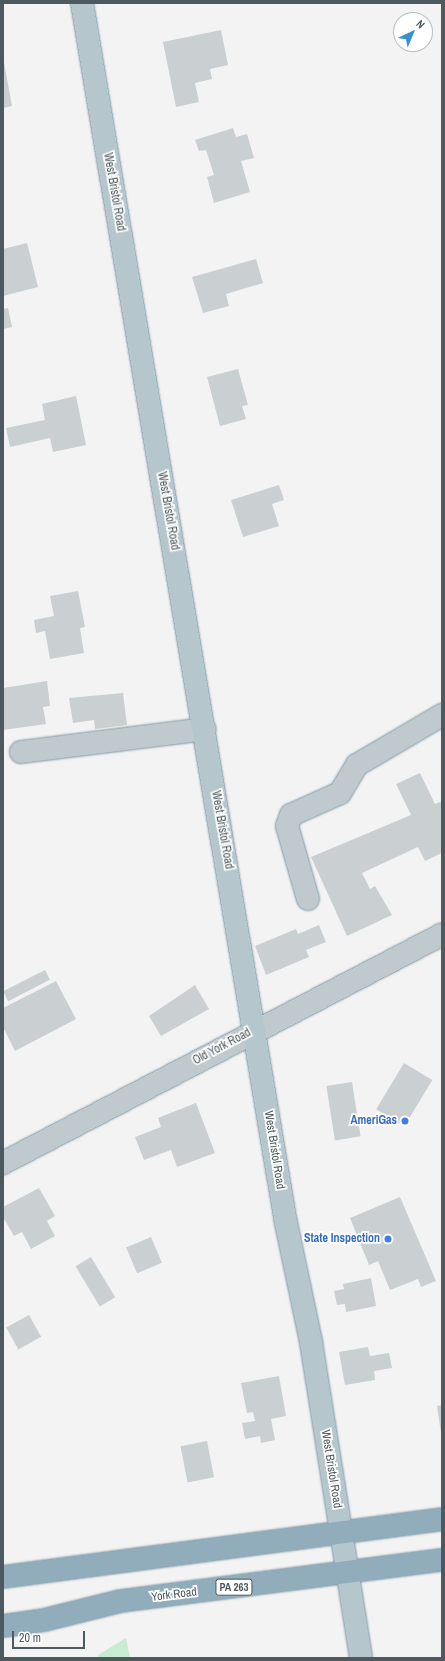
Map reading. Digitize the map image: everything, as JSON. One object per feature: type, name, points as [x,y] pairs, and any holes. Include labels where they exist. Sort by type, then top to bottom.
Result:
[{"type":"highway","points":[[3,1577],[442,1519]]},
{"type":"highway","name":"York Road","points":[[3,1626],[44,1620],[121,1601],[348,1574],[442,1560]]},
{"type":"main road","name":"West Bristol Road","points":[[82,3],[255,1030],[342,1532],[360,1658]]},
{"type":"street","points":[[308,899],[287,826],[291,815],[340,793],[357,765],[442,715]]},
{"type":"street","points":[[21,752],[205,729]]},
{"type":"street","name":"Old York Road","points":[[3,1163],[255,1030],[442,934]]},
{"type":"green space","points":[[126,1638],[130,1658],[98,1658],[98,1655]]},
{"type":"building","points":[[221,30],[228,65],[210,69],[212,79],[195,83],[199,102],[176,107],[163,42]]},
{"type":"building","points":[[3,57],[12,106],[3,108]]},
{"type":"building","points":[[233,128],[236,137],[247,134],[254,158],[241,161],[250,192],[214,203],[207,177],[214,175],[206,150],[199,151],[195,140]]},
{"type":"building","points":[[27,243],[38,287],[3,296],[3,249]]},
{"type":"building","points":[[256,259],[263,283],[226,294],[229,306],[203,313],[192,277]]},
{"type":"building","points":[[8,308],[12,327],[3,329],[3,309]]},
{"type":"building","points":[[238,369],[248,405],[242,406],[246,419],[220,426],[207,377]]},
{"type":"building","points":[[76,396],[86,445],[53,452],[50,438],[10,447],[6,428],[45,420],[42,404]]},
{"type":"building","points":[[279,485],[284,500],[272,504],[279,526],[243,537],[231,500]]},
{"type":"building","points":[[78,591],[85,627],[80,628],[84,653],[50,659],[45,631],[36,633],[34,620],[54,616],[50,596]]},
{"type":"building","points":[[47,681],[50,706],[43,707],[46,724],[3,730],[3,688]]},
{"type":"building","points":[[123,693],[127,725],[95,729],[94,720],[73,723],[69,698]]},
{"type":"building","points":[[420,773],[435,804],[442,801],[442,853],[425,861],[418,847],[362,873],[370,889],[375,886],[392,915],[347,936],[311,857],[411,815],[396,784]]},
{"type":"building","points":[[319,925],[326,942],[306,950],[309,957],[266,975],[255,946],[296,929],[298,934]]},
{"type":"building","points":[[45,970],[50,980],[8,1001],[3,991]]},
{"type":"building","points":[[56,981],[76,1019],[15,1051],[3,1027],[3,1008]]},
{"type":"building","points":[[195,985],[209,1009],[161,1036],[149,1016]]},
{"type":"building","points":[[404,1063],[432,1080],[404,1126],[376,1109]]},
{"type":"building","points":[[352,1082],[361,1136],[335,1140],[326,1086]]},
{"type":"building","points":[[196,1103],[215,1153],[177,1167],[171,1150],[144,1160],[135,1137],[161,1127],[158,1118]]},
{"type":"building","points":[[39,1188],[55,1216],[47,1221],[55,1236],[31,1249],[22,1232],[14,1236],[3,1217],[3,1207]]},
{"type":"building","name":"State Inspection","points":[[400,1197],[436,1281],[421,1287],[418,1279],[390,1290],[378,1261],[369,1265],[350,1218]]},
{"type":"building","points":[[151,1237],[162,1263],[137,1273],[126,1248]]},
{"type":"building","points":[[91,1257],[115,1297],[100,1307],[76,1266]]},
{"type":"building","points":[[371,1278],[376,1306],[346,1312],[345,1304],[337,1305],[334,1291],[344,1289],[343,1284]]},
{"type":"building","points":[[29,1315],[41,1337],[18,1349],[6,1328]]},
{"type":"building","points":[[368,1347],[370,1356],[389,1353],[392,1368],[374,1371],[375,1380],[345,1385],[339,1352]]},
{"type":"building","points":[[279,1376],[286,1416],[271,1419],[275,1440],[261,1443],[260,1436],[245,1439],[242,1423],[255,1421],[253,1412],[247,1413],[241,1383]]},
{"type":"building","points":[[442,1405],[442,1433],[441,1433],[437,1406]]},
{"type":"building","points":[[207,1441],[214,1477],[188,1482],[180,1446]]},
{"type":"place","name":"AmeriGas","points":[[405,1121]]},
{"type":"place","name":"State Inspection","points":[[388,1239]]}]
